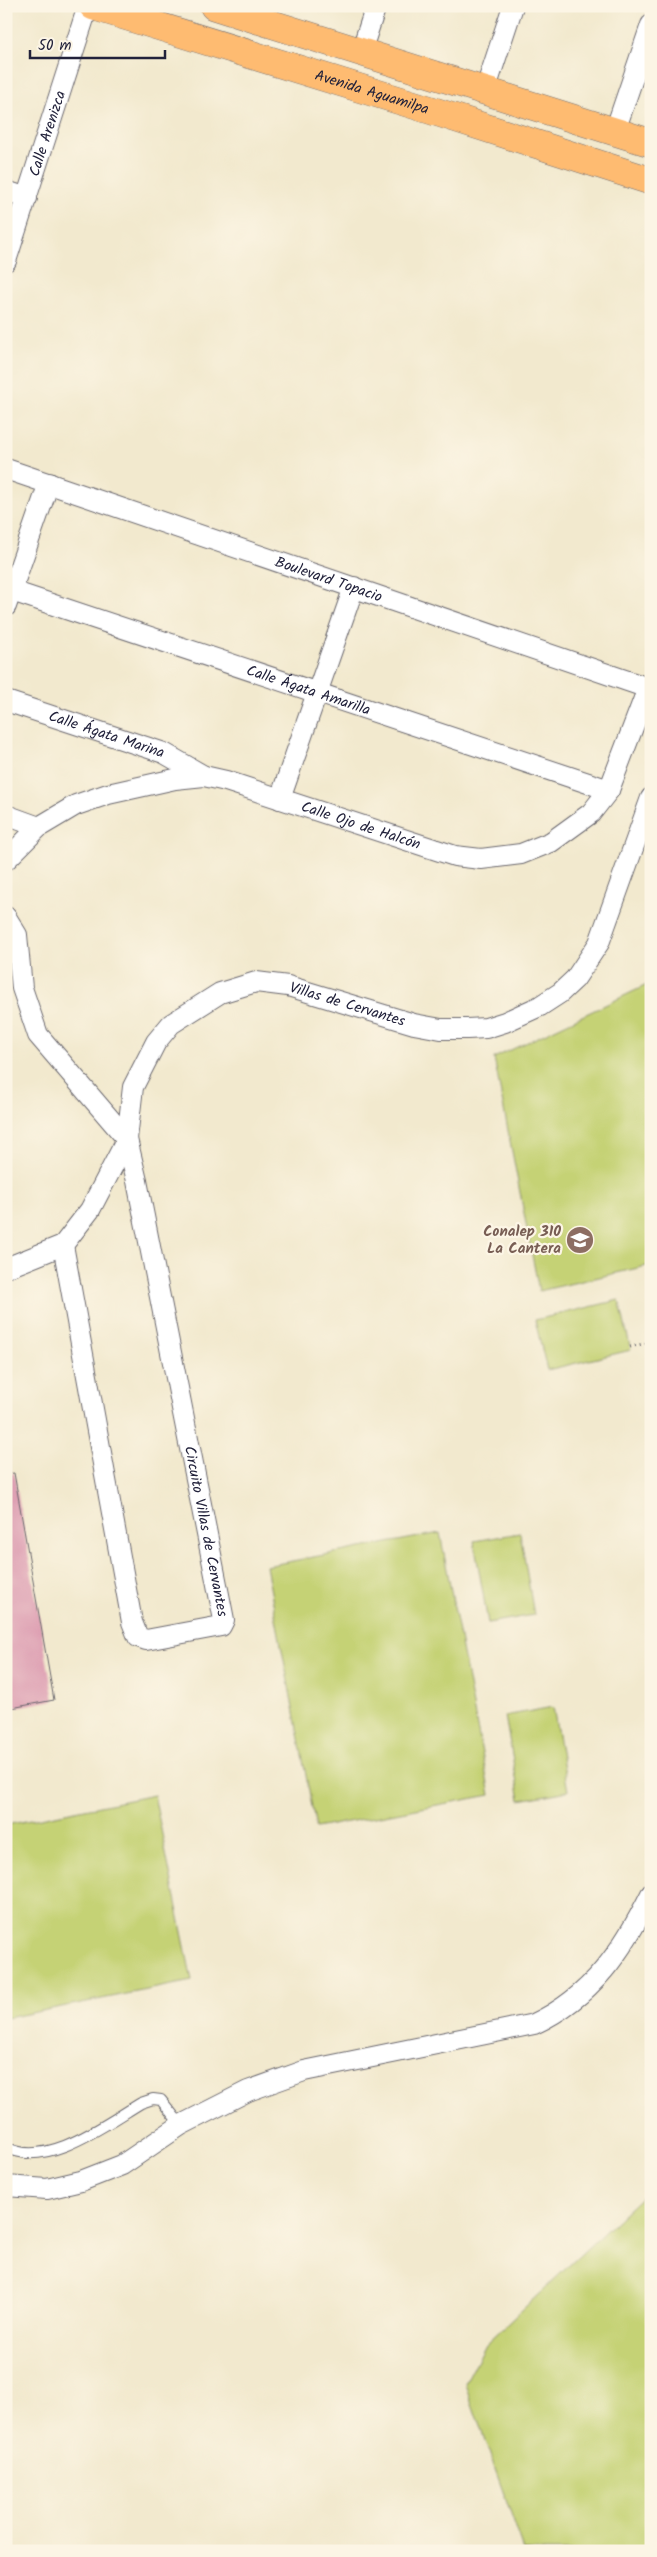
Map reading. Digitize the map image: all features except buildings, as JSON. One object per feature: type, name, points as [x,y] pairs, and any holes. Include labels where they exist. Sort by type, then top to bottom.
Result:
[{"type":"main road","name":"Avenida Aguamilpa","points":[[93,6],[421,107],[527,143],[651,181]]},
{"type":"main road","points":[[214,6],[651,143]]},
{"type":"main road","points":[[421,107],[485,91]]},
{"type":"main road","points":[[485,91],[503,121],[527,143]]},
{"type":"street","name":"Calle Arenizca","points":[[6,261],[88,6]]},
{"type":"street","points":[[361,52],[376,6]]},
{"type":"street","points":[[485,91],[513,6]]},
{"type":"street","points":[[615,131],[651,24]]},
{"type":"street","points":[[6,191],[27,198]]},
{"type":"street","name":"Boulevard Topacio","points":[[6,469],[649,688]]},
{"type":"street","points":[[8,595],[49,483]]},
{"type":"street","points":[[280,799],[354,587]]},
{"type":"street","name":"Calle Ágata Amarilla","points":[[8,595],[317,693],[610,790]]},
{"type":"street","name":"Calle Ojo de Halcón","points":[[6,860],[39,827],[76,805],[108,794],[176,779],[204,776],[226,781],[455,856],[481,858],[521,854],[551,842],[591,813],[610,790],[649,688]]},
{"type":"street","name":"Calle Ágata Marina","points":[[6,701],[164,753],[204,776]]},
{"type":"street","name":"Villas de Cervantes","points":[[62,1245],[90,1210],[127,1139],[133,1087],[156,1042],[171,1024],[220,993],[256,982],[288,986],[414,1024],[441,1029],[486,1028],[505,1022],[540,1006],[575,979],[599,943],[651,798]]},
{"type":"street","points":[[6,815],[39,827]]},
{"type":"street","points":[[6,917],[18,935],[22,988],[38,1035],[127,1139]]},
{"type":"street","name":"Circuito Villas de Cervantes","points":[[62,1245],[132,1622],[138,1636],[146,1640],[221,1626],[224,1620],[138,1181],[127,1139]]},
{"type":"street","points":[[6,1268],[62,1245]]},
{"type":"street","points":[[6,2186],[47,2188],[81,2181],[122,2165],[181,2125],[248,2091],[304,2071],[534,2024],[560,2012],[609,1966],[645,1919],[651,1894]]},
{"type":"lane","points":[[6,2147],[37,2153],[68,2146],[141,2103],[153,2099],[161,2100],[181,2125]]},
{"type":"path","points":[[630,1347],[651,1342]]},
{"type":"green space","points":[[649,984],[651,1265],[539,1291],[494,1058]]},
{"type":"green space","points":[[619,1300],[631,1350],[547,1370],[535,1320]]},
{"type":"green space","points":[[440,1533],[490,1795],[316,1828],[266,1566]]},
{"type":"green space","points":[[520,1533],[534,1615],[488,1623],[474,1541]]},
{"type":"green space","points":[[553,1707],[568,1791],[520,1800],[505,1716]]},
{"type":"green space","points":[[154,1795],[192,1981],[6,2018],[6,1825]]},
{"type":"green space","points":[[651,2188],[651,2551],[524,2551],[465,2384],[486,2344]]},
{"type":"place","name":"Conalep 310 La Cantera","points":[[580,1240]]}]
